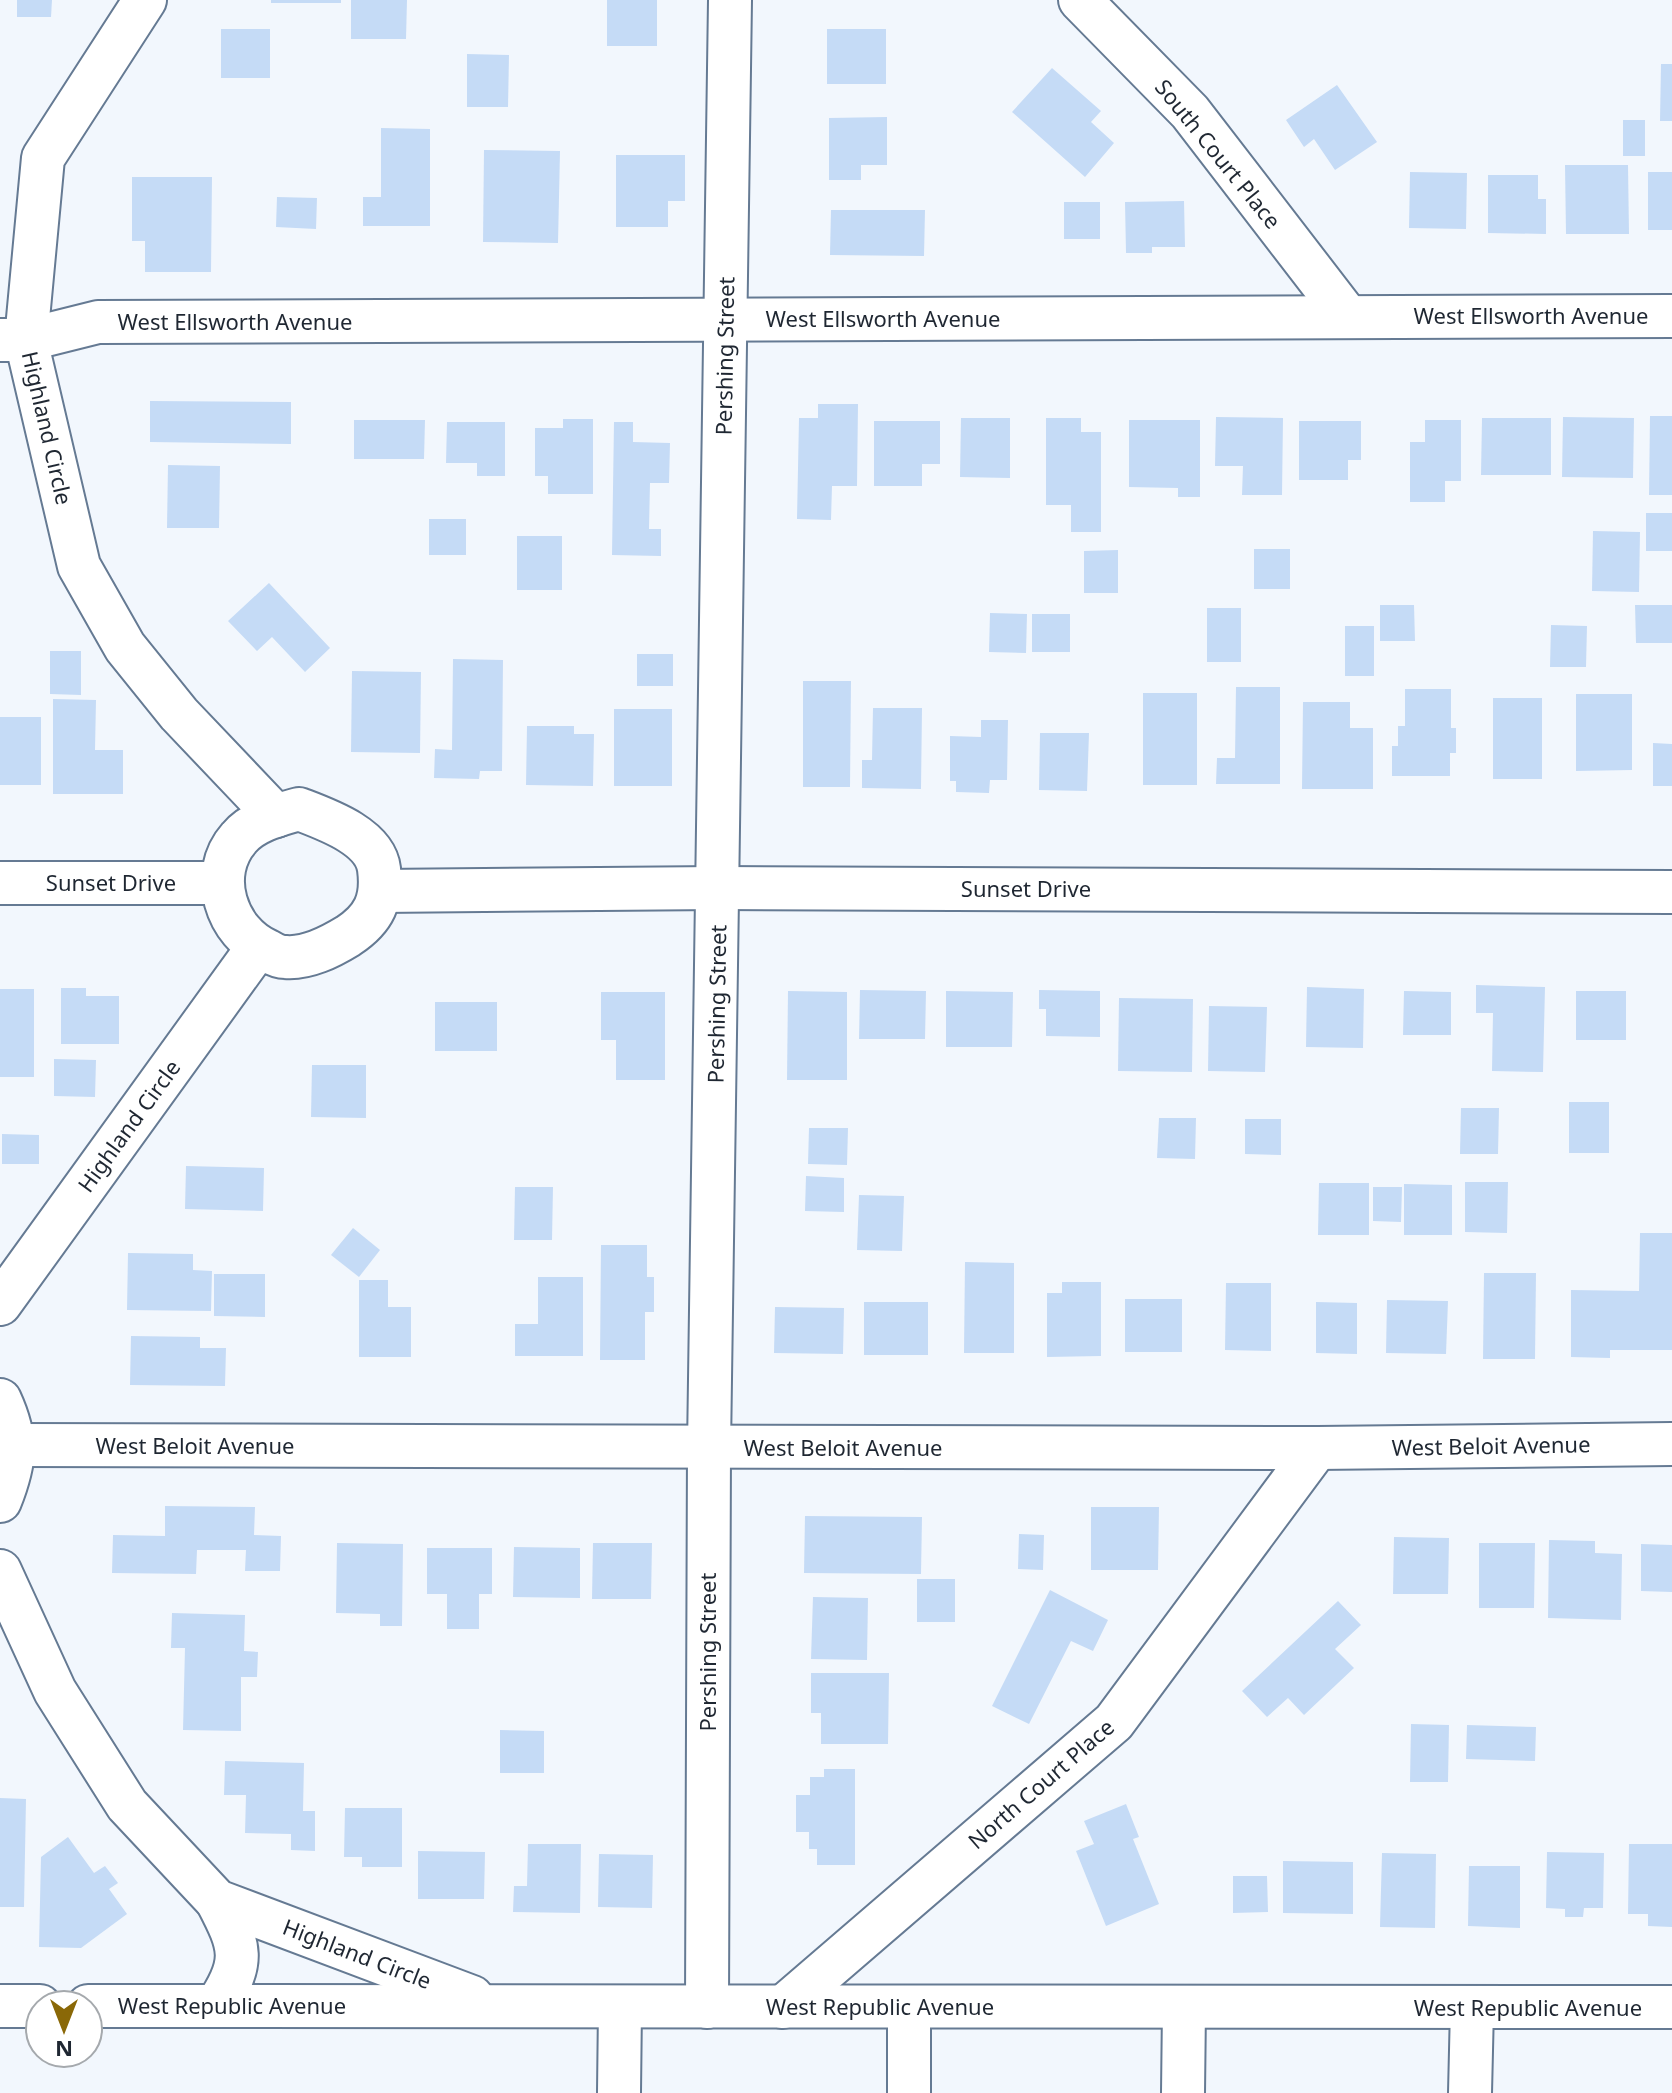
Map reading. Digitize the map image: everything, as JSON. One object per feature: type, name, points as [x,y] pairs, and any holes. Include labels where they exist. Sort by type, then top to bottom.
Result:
[{"type":"street","name":"Highland Circle","points":[[145,0],[43,158],[13,340],[79,566],[125,647],[179,714],[276,816]]},
{"type":"street","name":"Pershing Street","points":[[707,2007],[709,1448],[730,0]]},
{"type":"street","name":"South Court Place","points":[[1080,0],[1190,112],[1347,316]]},
{"type":"street","name":"West Ellsworth Avenue","points":[[13,340],[98,322],[1672,316]]},
{"type":"street","points":[[299,809],[323,818],[365,843],[379,865],[380,891],[372,917],[331,946],[302,956],[282,958],[258,947],[239,930],[227,908],[222,883],[226,858],[239,837],[276,816],[299,809]]},
{"type":"street","name":"Sunset Drive","points":[[0,883],[222,883]]},
{"type":"street","name":"Sunset Drive","points":[[380,891],[719,888],[1672,892]]},
{"type":"street","name":"Highland Circle","points":[[0,1304],[258,947]]},
{"type":"street","points":[[0,1400],[12,1427],[14,1445],[14,1457],[0,1501]]},
{"type":"street","name":"West Beloit Avenue","points":[[14,1445],[1317,1448],[1672,1444]]},
{"type":"street","name":"North Court Place","points":[[783,2007],[1114,1722],[1317,1448]]},
{"type":"street","name":"Highland Circle","points":[[0,1571],[55,1691],[127,1805],[217,1901],[235,1934],[238,1960],[232,1982],[216,2006]]},
{"type":"street","name":"Highland Circle","points":[[217,1901],[497,2007]]},
{"type":"street","points":[[0,2006],[24,2006]]},
{"type":"street","name":"West Republic Avenue","points":[[104,2006],[1672,2007]]},
{"type":"street","points":[[619,2093],[620,2007]]},
{"type":"street","points":[[909,2007],[909,2093]]},
{"type":"street","points":[[1183,2093],[1184,2008]]},
{"type":"street","points":[[1470,2093],[1472,2008]]},
{"type":"building","points":[[17,0],[52,0],[51,17],[17,17]]},
{"type":"building","points":[[271,0],[341,0],[341,3],[271,3]]},
{"type":"building","points":[[351,0],[407,0],[406,39],[351,39]]},
{"type":"building","points":[[607,0],[657,0],[657,46],[607,46]]},
{"type":"building","points":[[221,29],[270,29],[270,78],[221,78]]},
{"type":"building","points":[[827,29],[886,29],[886,84],[827,84]]},
{"type":"building","points":[[467,54],[509,55],[508,107],[467,107]]},
{"type":"building","points":[[1661,64],[1672,64],[1672,121],[1660,121]]},
{"type":"building","points":[[1052,68],[1101,111],[1091,122],[1114,143],[1085,177],[1012,112]]},
{"type":"building","points":[[1337,85],[1377,142],[1335,170],[1314,139],[1304,147],[1286,120]]},
{"type":"building","points":[[887,117],[887,165],[861,165],[861,180],[829,180],[829,118]]},
{"type":"building","points":[[1623,120],[1645,120],[1645,156],[1623,156]]},
{"type":"building","points":[[381,128],[430,129],[430,226],[363,226],[363,197],[381,197]]},
{"type":"building","points":[[484,150],[560,151],[558,243],[483,242]]},
{"type":"building","points":[[616,155],[685,155],[685,201],[668,201],[668,227],[616,227]]},
{"type":"building","points":[[1565,165],[1628,165],[1629,234],[1566,234]]},
{"type":"building","points":[[1410,172],[1467,173],[1466,229],[1409,228]]},
{"type":"building","points":[[1648,172],[1672,172],[1672,230],[1648,230]]},
{"type":"building","points":[[1488,175],[1538,175],[1538,199],[1546,199],[1546,234],[1488,233]]},
{"type":"building","points":[[132,177],[212,177],[211,272],[145,272],[145,241],[132,241]]},
{"type":"building","points":[[277,197],[317,198],[316,229],[276,227]]},
{"type":"building","points":[[1184,201],[1185,247],[1152,247],[1152,253],[1126,253],[1125,202]]},
{"type":"building","points":[[1064,202],[1100,202],[1100,239],[1064,239]]},
{"type":"building","points":[[831,210],[925,210],[924,256],[830,255]]},
{"type":"building","points":[[150,401],[291,402],[291,444],[150,442]]},
{"type":"building","points":[[818,404],[858,404],[857,486],[832,486],[831,520],[797,519],[799,418],[818,418]]},
{"type":"building","points":[[1650,416],[1672,416],[1672,495],[1649,495]]},
{"type":"building","points":[[1216,417],[1283,418],[1282,495],[1242,495],[1243,466],[1215,466]]},
{"type":"building","points":[[1563,417],[1634,418],[1633,478],[1562,477]]},
{"type":"building","points":[[961,418],[1010,418],[1010,478],[960,477]]},
{"type":"building","points":[[1046,418],[1081,418],[1081,432],[1101,432],[1101,532],[1071,532],[1071,505],[1046,505]]},
{"type":"building","points":[[1482,418],[1551,418],[1551,475],[1481,475]]},
{"type":"building","points":[[563,419],[593,419],[593,494],[548,494],[548,476],[535,476],[535,428],[563,428]]},
{"type":"building","points":[[354,420],[425,420],[424,459],[354,459]]},
{"type":"building","points":[[1129,420],[1200,420],[1200,497],[1178,497],[1178,488],[1129,487]]},
{"type":"building","points":[[1425,420],[1461,420],[1461,481],[1445,481],[1445,502],[1410,502],[1410,442],[1425,442]]},
{"type":"building","points":[[874,421],[940,421],[940,464],[922,464],[922,486],[874,486]]},
{"type":"building","points":[[1299,421],[1361,421],[1361,460],[1348,460],[1348,480],[1299,480]]},
{"type":"building","points":[[447,422],[505,422],[505,476],[477,476],[477,463],[446,463]]},
{"type":"building","points":[[614,422],[633,422],[633,442],[670,443],[669,483],[650,483],[649,529],[661,529],[661,556],[612,555]]},
{"type":"building","points":[[168,465],[220,466],[219,528],[167,528]]},
{"type":"building","points":[[1646,513],[1672,513],[1672,551],[1646,551]]},
{"type":"building","points":[[429,519],[466,519],[466,555],[429,555]]},
{"type":"building","points":[[1593,531],[1640,532],[1639,592],[1592,591]]},
{"type":"building","points":[[517,536],[562,536],[562,590],[517,590]]},
{"type":"building","points":[[1254,549],[1290,549],[1290,589],[1254,589]]},
{"type":"building","points":[[1118,550],[1118,593],[1084,593],[1084,551]]},
{"type":"building","points":[[269,583],[330,648],[305,672],[272,637],[257,651],[228,621]]},
{"type":"building","points":[[1380,605],[1414,605],[1415,641],[1380,641]]},
{"type":"building","points":[[1635,605],[1672,605],[1672,643],[1636,643]]},
{"type":"building","points":[[1207,608],[1241,608],[1241,662],[1207,662]]},
{"type":"building","points":[[990,613],[1027,614],[1026,653],[989,652]]},
{"type":"building","points":[[1032,614],[1070,614],[1070,652],[1032,652]]},
{"type":"building","points":[[1551,625],[1587,626],[1586,667],[1550,667]]},
{"type":"building","points":[[1345,626],[1374,626],[1374,676],[1345,676]]},
{"type":"building","points":[[50,651],[81,651],[81,695],[50,694]]},
{"type":"building","points":[[637,654],[673,654],[673,686],[637,686]]},
{"type":"building","points":[[453,659],[503,660],[502,771],[480,771],[479,779],[434,778],[435,749],[452,750]]},
{"type":"building","points":[[352,671],[421,672],[420,753],[351,752]]},
{"type":"building","points":[[803,681],[851,681],[850,787],[803,787]]},
{"type":"building","points":[[1236,687],[1280,687],[1280,784],[1216,784],[1217,758],[1235,758]]},
{"type":"building","points":[[1405,689],[1451,689],[1451,728],[1456,728],[1456,753],[1450,753],[1450,776],[1392,776],[1392,746],[1398,746],[1398,726],[1405,726]]},
{"type":"building","points":[[1143,693],[1197,693],[1197,785],[1143,785]]},
{"type":"building","points":[[1576,694],[1632,694],[1632,770],[1576,771]]},
{"type":"building","points":[[1493,698],[1542,698],[1542,779],[1493,779]]},
{"type":"building","points":[[53,699],[96,700],[95,750],[123,750],[123,794],[53,794]]},
{"type":"building","points":[[1303,702],[1350,702],[1350,728],[1373,728],[1373,789],[1302,789]]},
{"type":"building","points":[[873,708],[922,708],[921,789],[862,788],[862,760],[872,760]]},
{"type":"building","points":[[614,709],[672,709],[672,786],[614,786]]},
{"type":"building","points":[[0,717],[41,717],[41,785],[0,785]]},
{"type":"building","points":[[981,720],[1008,720],[1007,780],[990,780],[989,793],[956,792],[956,781],[950,781],[950,736],[981,737]]},
{"type":"building","points":[[527,726],[574,726],[574,734],[594,734],[593,786],[526,785]]},
{"type":"building","points":[[1040,733],[1089,733],[1087,791],[1039,790]]},
{"type":"building","points":[[1653,743],[1672,744],[1672,786],[1653,786]]},
{"type":"building","points":[[1476,985],[1545,987],[1543,1072],[1492,1071],[1493,1013],[1476,1013]]},
{"type":"building","points":[[1307,987],[1364,989],[1363,1048],[1306,1047]]},
{"type":"building","points":[[61,988],[86,988],[86,996],[119,996],[119,1044],[61,1044]]},
{"type":"building","points":[[0,989],[34,989],[34,1077],[0,1077]]},
{"type":"building","points":[[860,990],[926,991],[925,1039],[859,1039]]},
{"type":"building","points":[[1039,990],[1100,991],[1100,1037],[1046,1036],[1046,1009],[1039,1009]]},
{"type":"building","points":[[788,991],[847,992],[847,1080],[787,1080]]},
{"type":"building","points":[[946,991],[1013,992],[1012,1047],[946,1047]]},
{"type":"building","points":[[1404,991],[1451,992],[1451,1035],[1403,1035]]},
{"type":"building","points":[[1576,991],[1626,991],[1626,1040],[1576,1040]]},
{"type":"building","points":[[601,992],[665,992],[665,1080],[616,1080],[616,1040],[601,1040]]},
{"type":"building","points":[[1119,998],[1193,999],[1192,1072],[1118,1071]]},
{"type":"building","points":[[435,1002],[497,1002],[497,1051],[435,1051]]},
{"type":"building","points":[[1209,1006],[1267,1007],[1265,1072],[1208,1071]]},
{"type":"building","points":[[54,1059],[96,1060],[95,1097],[54,1096]]},
{"type":"building","points":[[312,1065],[366,1065],[366,1118],[311,1117]]},
{"type":"building","points":[[1569,1102],[1609,1102],[1609,1153],[1569,1153]]},
{"type":"building","points":[[1461,1108],[1499,1108],[1498,1154],[1460,1154]]},
{"type":"building","points":[[1159,1118],[1196,1118],[1195,1159],[1157,1158]]},
{"type":"building","points":[[1245,1119],[1281,1119],[1281,1155],[1245,1154]]},
{"type":"building","points":[[809,1128],[848,1128],[847,1165],[808,1164]]},
{"type":"building","points":[[2,1134],[39,1135],[39,1164],[2,1164]]},
{"type":"building","points":[[186,1166],[264,1168],[263,1211],[185,1209]]},
{"type":"building","points":[[806,1176],[844,1178],[844,1212],[805,1211]]},
{"type":"building","points":[[1465,1182],[1508,1182],[1507,1233],[1465,1232]]},
{"type":"building","points":[[1319,1183],[1369,1183],[1369,1235],[1318,1235]]},
{"type":"building","points":[[1404,1184],[1452,1185],[1452,1235],[1404,1235]]},
{"type":"building","points":[[515,1187],[553,1187],[552,1240],[514,1240]]},
{"type":"building","points":[[1373,1187],[1402,1187],[1401,1222],[1373,1221]]},
{"type":"building","points":[[859,1195],[904,1196],[902,1251],[857,1250]]},
{"type":"building","points":[[353,1228],[380,1250],[359,1277],[331,1255]]},
{"type":"building","points":[[1640,1233],[1672,1233],[1672,1350],[1610,1350],[1610,1358],[1571,1357],[1571,1290],[1639,1291]]},
{"type":"building","points":[[601,1245],[647,1245],[647,1277],[654,1277],[654,1312],[645,1312],[645,1360],[600,1360]]},
{"type":"building","points":[[128,1253],[193,1254],[193,1270],[212,1271],[211,1311],[127,1310]]},
{"type":"building","points":[[965,1262],[1014,1263],[1014,1353],[964,1353]]},
{"type":"building","points":[[1484,1273],[1536,1273],[1535,1359],[1483,1359]]},
{"type":"building","points":[[214,1274],[265,1274],[265,1317],[214,1316]]},
{"type":"building","points":[[538,1277],[583,1277],[583,1356],[515,1356],[515,1324],[538,1324]]},
{"type":"building","points":[[359,1280],[388,1280],[388,1307],[411,1307],[411,1357],[359,1357]]},
{"type":"building","points":[[1062,1282],[1101,1282],[1101,1356],[1047,1357],[1047,1293],[1062,1293]]},
{"type":"building","points":[[1226,1283],[1271,1283],[1271,1351],[1225,1350]]},
{"type":"building","points":[[1125,1299],[1182,1299],[1182,1352],[1125,1352]]},
{"type":"building","points":[[1387,1300],[1448,1301],[1446,1354],[1386,1353]]},
{"type":"building","points":[[864,1302],[928,1302],[928,1355],[864,1355]]},
{"type":"building","points":[[1316,1302],[1357,1303],[1357,1354],[1316,1353]]},
{"type":"building","points":[[775,1307],[844,1308],[843,1354],[774,1353]]},
{"type":"building","points":[[131,1336],[200,1337],[200,1348],[226,1348],[225,1386],[130,1385]]},
{"type":"building","points":[[165,1506],[255,1507],[254,1535],[281,1536],[280,1571],[245,1571],[246,1550],[197,1550],[196,1574],[112,1573],[113,1535],[165,1536]]},
{"type":"building","points":[[1091,1507],[1159,1507],[1158,1570],[1091,1570]]},
{"type":"building","points":[[805,1516],[922,1517],[921,1574],[804,1573]]},
{"type":"building","points":[[1019,1534],[1044,1535],[1043,1570],[1018,1569]]},
{"type":"building","points":[[1394,1537],[1449,1538],[1448,1594],[1393,1594]]},
{"type":"building","points":[[1549,1540],[1595,1541],[1595,1553],[1622,1554],[1621,1620],[1548,1618]]},
{"type":"building","points":[[337,1543],[403,1544],[402,1626],[380,1626],[380,1614],[336,1613]]},
{"type":"building","points":[[593,1543],[652,1543],[651,1599],[592,1599]]},
{"type":"building","points":[[1479,1543],[1535,1543],[1534,1608],[1479,1608]]},
{"type":"building","points":[[1641,1544],[1672,1545],[1672,1592],[1641,1591]]},
{"type":"building","points":[[514,1547],[580,1548],[580,1598],[513,1597]]},
{"type":"building","points":[[427,1548],[492,1548],[492,1594],[479,1594],[479,1629],[447,1629],[447,1594],[427,1594]]},
{"type":"building","points":[[917,1579],[955,1579],[955,1622],[917,1622]]},
{"type":"building","points":[[1050,1590],[1108,1620],[1093,1651],[1071,1641],[1029,1724],[992,1706]]},
{"type":"building","points":[[813,1597],[868,1598],[867,1660],[811,1659]]},
{"type":"building","points":[[1338,1601],[1361,1625],[1335,1649],[1354,1668],[1304,1715],[1288,1698],[1267,1717],[1242,1691]]},
{"type":"building","points":[[172,1613],[245,1615],[244,1651],[258,1652],[257,1677],[241,1677],[241,1731],[183,1730],[185,1648],[171,1648]]},
{"type":"building","points":[[811,1673],[889,1673],[888,1744],[821,1744],[821,1713],[811,1713]]},
{"type":"building","points":[[1411,1724],[1449,1725],[1448,1782],[1410,1782]]},
{"type":"building","points":[[1467,1725],[1536,1727],[1535,1761],[1466,1759]]},
{"type":"building","points":[[500,1730],[544,1731],[544,1773],[500,1773]]},
{"type":"building","points":[[225,1761],[304,1763],[303,1811],[315,1811],[315,1851],[291,1850],[291,1834],[245,1833],[246,1795],[224,1795]]},
{"type":"building","points":[[824,1769],[855,1769],[855,1865],[817,1865],[817,1849],[809,1849],[809,1832],[796,1832],[796,1795],[810,1795],[810,1777],[824,1777]]},
{"type":"building","points":[[0,1798],[26,1799],[24,1907],[0,1907]]},
{"type":"building","points":[[1126,1804],[1139,1837],[1133,1839],[1159,1904],[1106,1926],[1076,1851],[1094,1844],[1084,1821]]},
{"type":"building","points":[[345,1808],[402,1808],[402,1867],[362,1867],[362,1857],[344,1857]]},
{"type":"building","points":[[68,1837],[94,1873],[105,1866],[118,1883],[109,1889],[127,1914],[81,1948],[39,1947],[41,1857]]},
{"type":"building","points":[[528,1844],[581,1844],[580,1913],[513,1912],[514,1886],[527,1886]]},
{"type":"building","points":[[1629,1844],[1672,1844],[1672,1927],[1648,1926],[1648,1914],[1628,1914]]},
{"type":"building","points":[[418,1851],[485,1852],[484,1899],[418,1899]]},
{"type":"building","points":[[1547,1852],[1604,1853],[1603,1908],[1584,1908],[1583,1917],[1565,1917],[1565,1909],[1546,1908]]},
{"type":"building","points":[[1382,1853],[1436,1854],[1435,1928],[1380,1927]]},
{"type":"building","points":[[599,1854],[653,1855],[652,1908],[598,1907]]},
{"type":"building","points":[[1283,1861],[1353,1862],[1353,1914],[1283,1913]]},
{"type":"building","points":[[1469,1866],[1520,1866],[1520,1928],[1468,1926]]},
{"type":"building","points":[[1233,1876],[1267,1876],[1268,1912],[1233,1913]]}]
